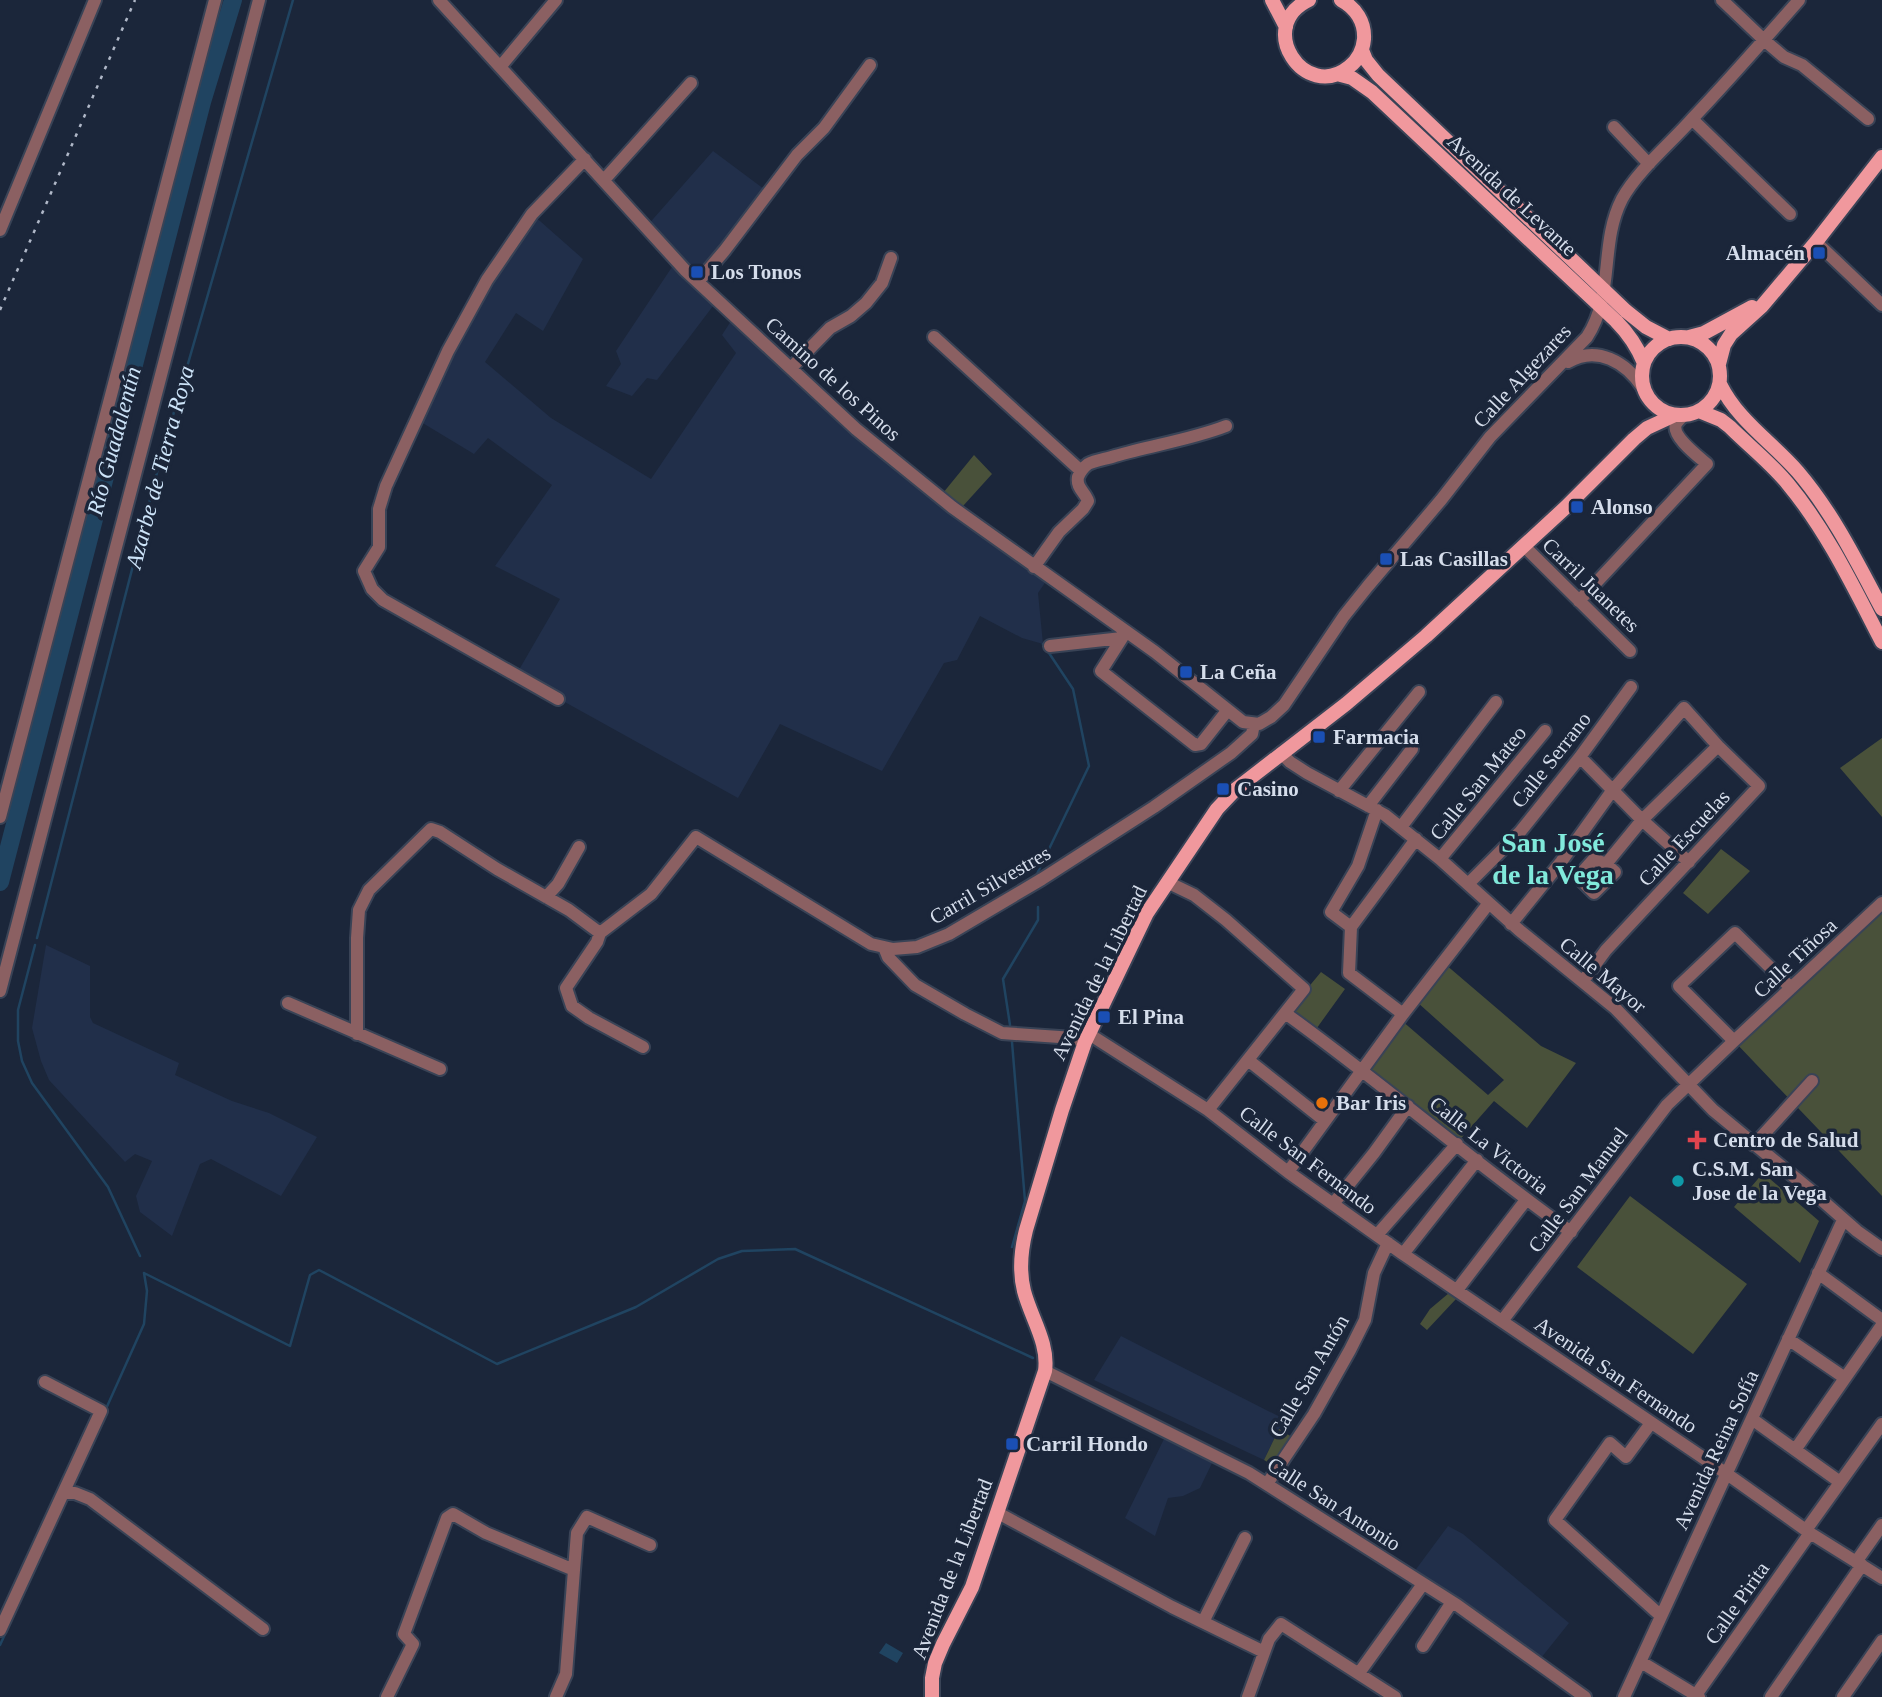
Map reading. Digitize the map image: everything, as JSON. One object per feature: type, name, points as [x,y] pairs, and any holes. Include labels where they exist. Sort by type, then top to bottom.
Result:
[{"type":"main road","points":[[1272,0],[1286,27]]},
{"type":"main road","points":[[1286,27],[1293,12],[1309,0]]},
{"type":"main road","points":[[1337,74],[1355,62],[1362,50],[1364,35],[1361,21],[1353,8],[1341,0]]},
{"type":"main road","name":"Avenida de Levante","points":[[1286,27],[1287,48],[1298,65],[1316,75],[1337,74],[1352,78],[1372,92],[1630,334],[1644,363]]},
{"type":"main road","name":"Avenida de Levante","points":[[1362,50],[1378,75],[1605,291],[1638,322],[1668,339]]},
{"type":"main road","points":[[1882,157],[1762,306],[1731,334],[1724,345],[1719,364],[1720,384],[1737,413],[1779,452],[1820,502],[1882,609]]},
{"type":"main road","points":[[1720,384],[1712,400],[1699,411],[1680,415],[1661,410],[1646,394],[1642,380],[1644,363],[1656,346],[1668,339],[1704,332],[1770,295]]},
{"type":"main road","points":[[1689,337],[1707,346],[1719,364]]},
{"type":"main road","name":"Avenida de la Libertad","points":[[1634,439],[1643,424],[1646,394]]},
{"type":"main road","points":[[1699,411],[1730,427],[1769,463],[1791,488],[1827,540],[1882,642]]},
{"type":"main road","name":"Avenida de la Libertad","points":[[932,1697],[932,1678],[938,1655],[972,1587],[1045,1371],[1045,1350],[1023,1289],[1023,1247],[1062,1110],[1087,1038],[1142,924],[1167,882],[1223,801],[1396,662],[1525,547],[1647,428],[1680,415]]},
{"type":"street","points":[[0,230],[95,0]]},
{"type":"street","points":[[0,817],[215,0]]},
{"type":"street","points":[[0,991],[259,0]]},
{"type":"street","name":"Camino de los Pinos","points":[[439,0],[676,261],[881,450],[952,507],[1124,635],[1160,657],[1227,711],[1243,722],[1254,724]]},
{"type":"street","points":[[500,67],[556,0]]},
{"type":"street","points":[[1722,0],[1784,57],[1802,65],[1868,119]]},
{"type":"street","name":"Calle Algezares","points":[[1254,724],[1271,718],[1284,705],[1344,616],[1483,446],[1587,337],[1601,307],[1605,291],[1607,253],[1615,214],[1624,196],[1649,164],[1799,0]]},
{"type":"street","points":[[698,282],[797,155],[824,128],[870,65]]},
{"type":"street","points":[[604,180],[691,83]]},
{"type":"street","points":[[1692,120],[1790,214]]},
{"type":"street","points":[[1614,127],[1649,164]]},
{"type":"street","points":[[558,699],[383,600],[372,589],[364,571],[379,547],[379,509],[386,486],[448,351],[487,281],[532,214],[585,159]]},
{"type":"street","points":[[1816,242],[1882,305]]},
{"type":"street","points":[[791,368],[830,328],[866,303],[882,283],[891,258]]},
{"type":"street","points":[[934,337],[1081,471]]},
{"type":"street","points":[[1559,368],[1579,356],[1602,356],[1624,367],[1646,394]]},
{"type":"street","points":[[1579,601],[1707,464],[1676,433],[1680,415]]},
{"type":"street","points":[[1034,567],[1059,532],[1088,501],[1077,480],[1088,465],[1226,426]]},
{"type":"street","name":"Carril Juanetes","points":[[1525,547],[1630,650]]},
{"type":"street","points":[[1050,646],[1124,635]]},
{"type":"street","points":[[1124,635],[1101,671],[1195,745],[1200,744],[1227,711]]},
{"type":"street","name":"Calle Serrano","points":[[1468,884],[1520,832],[1631,687]]},
{"type":"street","points":[[1339,791],[1419,692]]},
{"type":"street","points":[[1401,827],[1496,702]]},
{"type":"street","points":[[1511,924],[1561,862],[1612,791],[1684,708],[1718,746],[1642,821],[1606,864]]},
{"type":"street","name":"Carril Silvestres","points":[[600,933],[651,894],[696,838],[871,944],[893,949],[917,947],[948,934],[1042,879],[1154,807],[1245,741],[1252,734],[1254,724]]},
{"type":"street","name":"Calle San Mateo","points":[[1440,859],[1545,731]]},
{"type":"street","name":"Calle Escuelas","points":[[1583,981],[1606,950],[1759,786],[1718,746]]},
{"type":"street","points":[[1351,927],[1331,912],[1358,866],[1372,808],[1412,749]]},
{"type":"street","name":"Calle Mayor","points":[[1282,753],[1295,766],[1372,808],[1416,839],[1511,924],[1623,1015],[1713,1110],[1843,1220],[1882,1249]]},
{"type":"street","points":[[1580,757],[1642,821],[1689,862]]},
{"type":"street","points":[[357,1034],[359,910],[369,890],[431,829],[569,910],[600,933],[597,942],[566,988],[572,1006],[643,1047]]},
{"type":"street","points":[[1403,1014],[1349,973],[1351,927],[1416,839]]},
{"type":"street","points":[[546,897],[558,884],[579,847]]},
{"type":"street","points":[[1167,882],[1195,895],[1304,989],[1208,1110]]},
{"type":"street","name":"Calle Tiñosa","points":[[1688,1085],[1882,903]]},
{"type":"street","points":[[1288,1172],[1403,1014],[1489,904]]},
{"type":"street","points":[[1734,1041],[1679,986],[1735,933],[1791,988]]},
{"type":"street","points":[[884,947],[888,957],[915,985],[1002,1033],[1087,1038]]},
{"type":"street","points":[[288,1003],[440,1069]]},
{"type":"street","name":"Calle La Victoria","points":[[1285,1013],[1362,1069],[1526,1200],[1570,1231]]},
{"type":"street","name":"Calle San Fernando","points":[[1087,1038],[1208,1110],[1288,1172],[1502,1321]]},
{"type":"street","points":[[1248,1060],[1325,1121]]},
{"type":"street","points":[[1754,1144],[1812,1081]]},
{"type":"street","name":"Calle San Manuel","points":[[1502,1321],[1658,1116],[1688,1085]]},
{"type":"street","points":[[1333,1204],[1408,1106]]},
{"type":"street","points":[[1377,1235],[1457,1144]]},
{"type":"street","points":[[1403,1254],[1476,1160]]},
{"type":"street","points":[[1457,1290],[1526,1200]]},
{"type":"street","name":"Avenida Reina Sofía","points":[[1625,1697],[1843,1220]]},
{"type":"street","name":"Calle San Antón","points":[[1266,1484],[1314,1414],[1350,1350],[1365,1320],[1374,1273],[1388,1243]]},
{"type":"street","points":[[1818,1273],[1882,1320]]},
{"type":"street","name":"Avenida San Fernando","points":[[1502,1321],[1808,1531],[1882,1578]]},
{"type":"street","points":[[1795,1450],[1882,1325]]},
{"type":"street","points":[[1788,1339],[1845,1378]]},
{"type":"street","name":"Calle San Antonio","points":[[1045,1371],[1249,1473],[1452,1602],[1586,1697]]},
{"type":"street","points":[[0,1630],[101,1411],[45,1382]]},
{"type":"street","points":[[1752,1419],[1840,1482]]},
{"type":"street","points":[[1651,1423],[1626,1457],[1610,1443],[1555,1520],[1661,1616]]},
{"type":"street","name":"Calle Pirita","points":[[1698,1696],[1840,1482],[1882,1424]]},
{"type":"street","points":[[65,1493],[75,1493],[90,1499],[263,1629]]},
{"type":"street","points":[[998,1513],[1264,1652]]},
{"type":"street","points":[[387,1697],[412,1644],[404,1634],[447,1518],[453,1514],[486,1533],[574,1570]]},
{"type":"street","points":[[556,1697],[566,1674],[577,1533],[587,1517],[650,1545]]},
{"type":"street","points":[[1771,1697],[1882,1525]]},
{"type":"street","points":[[1203,1622],[1245,1538]]},
{"type":"street","points":[[1359,1674],[1423,1584]]},
{"type":"street","points":[[1423,1646],[1452,1602]]},
{"type":"street","points":[[1248,1697],[1269,1639],[1281,1624],[1395,1697]]},
{"type":"street","points":[[1843,1697],[1882,1641]]},
{"type":"street","points":[[1641,1662],[1698,1696]]},
{"type":"shaded area","points":[[713,151],[768,192],[698,282],[856,429],[1049,577],[1038,593],[1043,644],[1022,638],[980,616],[957,660],[944,663],[882,771],[780,724],[738,798],[516,675],[560,599],[495,566],[552,485],[488,438],[474,454],[421,422],[448,351],[532,214],[583,259],[543,331],[516,313],[485,362],[551,418],[651,479],[736,353],[722,335],[731,321],[713,306],[657,380],[647,378],[632,396],[606,386],[621,364],[616,351],[676,261],[646,227]]},
{"type":"shaded area","points":[[46,945],[90,966],[90,1017],[93,1023],[179,1063],[175,1075],[232,1101],[269,1113],[317,1137],[281,1196],[211,1159],[200,1164],[172,1236],[140,1212],[136,1196],[152,1161],[135,1154],[125,1162],[49,1080],[41,1061],[32,1028]]},
{"type":"shaded area","points":[[1121,1336],[1284,1419],[1264,1460],[1094,1380]]},
{"type":"shaded area","points":[[1165,1437],[1213,1461],[1200,1488],[1183,1496],[1168,1498],[1155,1536],[1125,1518]]},
{"type":"shaded area","points":[[1448,1526],[1463,1534],[1569,1623],[1537,1663],[1411,1576]]},
{"type":"shaded area","points":[[886,1643],[903,1653],[897,1663],[879,1653]]},
{"type":"green space","points":[[974,455],[992,474],[963,506],[943,493]]},
{"type":"green space","points":[[1882,738],[1882,817],[1840,768]]},
{"type":"green space","points":[[1721,849],[1750,871],[1708,914],[1683,893]]},
{"type":"green space","points":[[1882,902],[1882,1196],[1734,1041]]},
{"type":"green space","points":[[1445,964],[1541,1046],[1576,1063],[1527,1128],[1494,1101],[1457,1143],[1364,1069],[1401,1020],[1488,1095],[1504,1080],[1417,1002]]},
{"type":"green space","points":[[1321,972],[1345,989],[1314,1032],[1287,1013]]},
{"type":"green space","points":[[1763,1173],[1819,1221],[1800,1263],[1734,1207]]},
{"type":"green space","points":[[1630,1196],[1747,1284],[1693,1354],[1577,1267]]},
{"type":"green space","points":[[1449,1293],[1455,1294],[1456,1299],[1427,1330],[1420,1324],[1430,1309]]},
{"type":"green space","points":[[1279,1429],[1292,1437],[1274,1466],[1264,1460]]},
{"type":"waterway","name":"Río Guadalentín","points":[[0,882],[202,102],[233,0]]},
{"type":"waterway","name":"Azarbe de Tierra Roya","points":[[37,938],[161,457],[293,0]]},
{"type":"waterway","points":[[1036,876],[1089,766],[1073,689],[1043,644]]},
{"type":"waterway","points":[[1010,1025],[1003,979],[1038,920],[1038,907]]},
{"type":"waterway","name":"Azarbe de Tierra Roya","points":[[35,945],[18,1010],[18,1041],[22,1061],[32,1083],[108,1187],[140,1256]]},
{"type":"waterway","points":[[1012,1042],[1025,1201],[1012,1247]]},
{"type":"waterway","points":[[144,1273],[290,1346],[310,1275],[319,1270],[497,1364],[636,1307],[718,1259],[742,1251],[795,1249],[1033,1358]]},
{"type":"waterway","name":"Azarbe de Tierra Roya","points":[[105,1411],[144,1324],[147,1291],[144,1273]]},
{"type":"waterway","name":"Azarbe de Tierra Roya","points":[[0,1645],[6,1632]]},
{"type":"railway","points":[[0,310],[135,0]]},
{"type":"place","name":"Almacén","points":[[1819,253]]},
{"type":"place","name":"Los Tonos","points":[[697,272]]},
{"type":"place","name":"Alonso","points":[[1577,507]]},
{"type":"place","name":"Las Casillas","points":[[1386,559]]},
{"type":"place","name":"La Ceña","points":[[1186,672]]},
{"type":"place","name":"Farmacia","points":[[1319,737]]},
{"type":"place","name":"Casino","points":[[1223,789]]},
{"type":"place","name":"El Pina","points":[[1104,1017]]},
{"type":"place","name":"Bar Iris","points":[[1322,1103]]},
{"type":"place","name":"Centro de Salud","points":[[1697,1140]]},
{"type":"place","name":"C.S.M. San Jose de la Vega","points":[[1678,1181]]},
{"type":"place","name":"Carril Hondo","points":[[1012,1444]]},
{"type":"district","name":"San José de la Vega","points":[[1553,858]]}]
